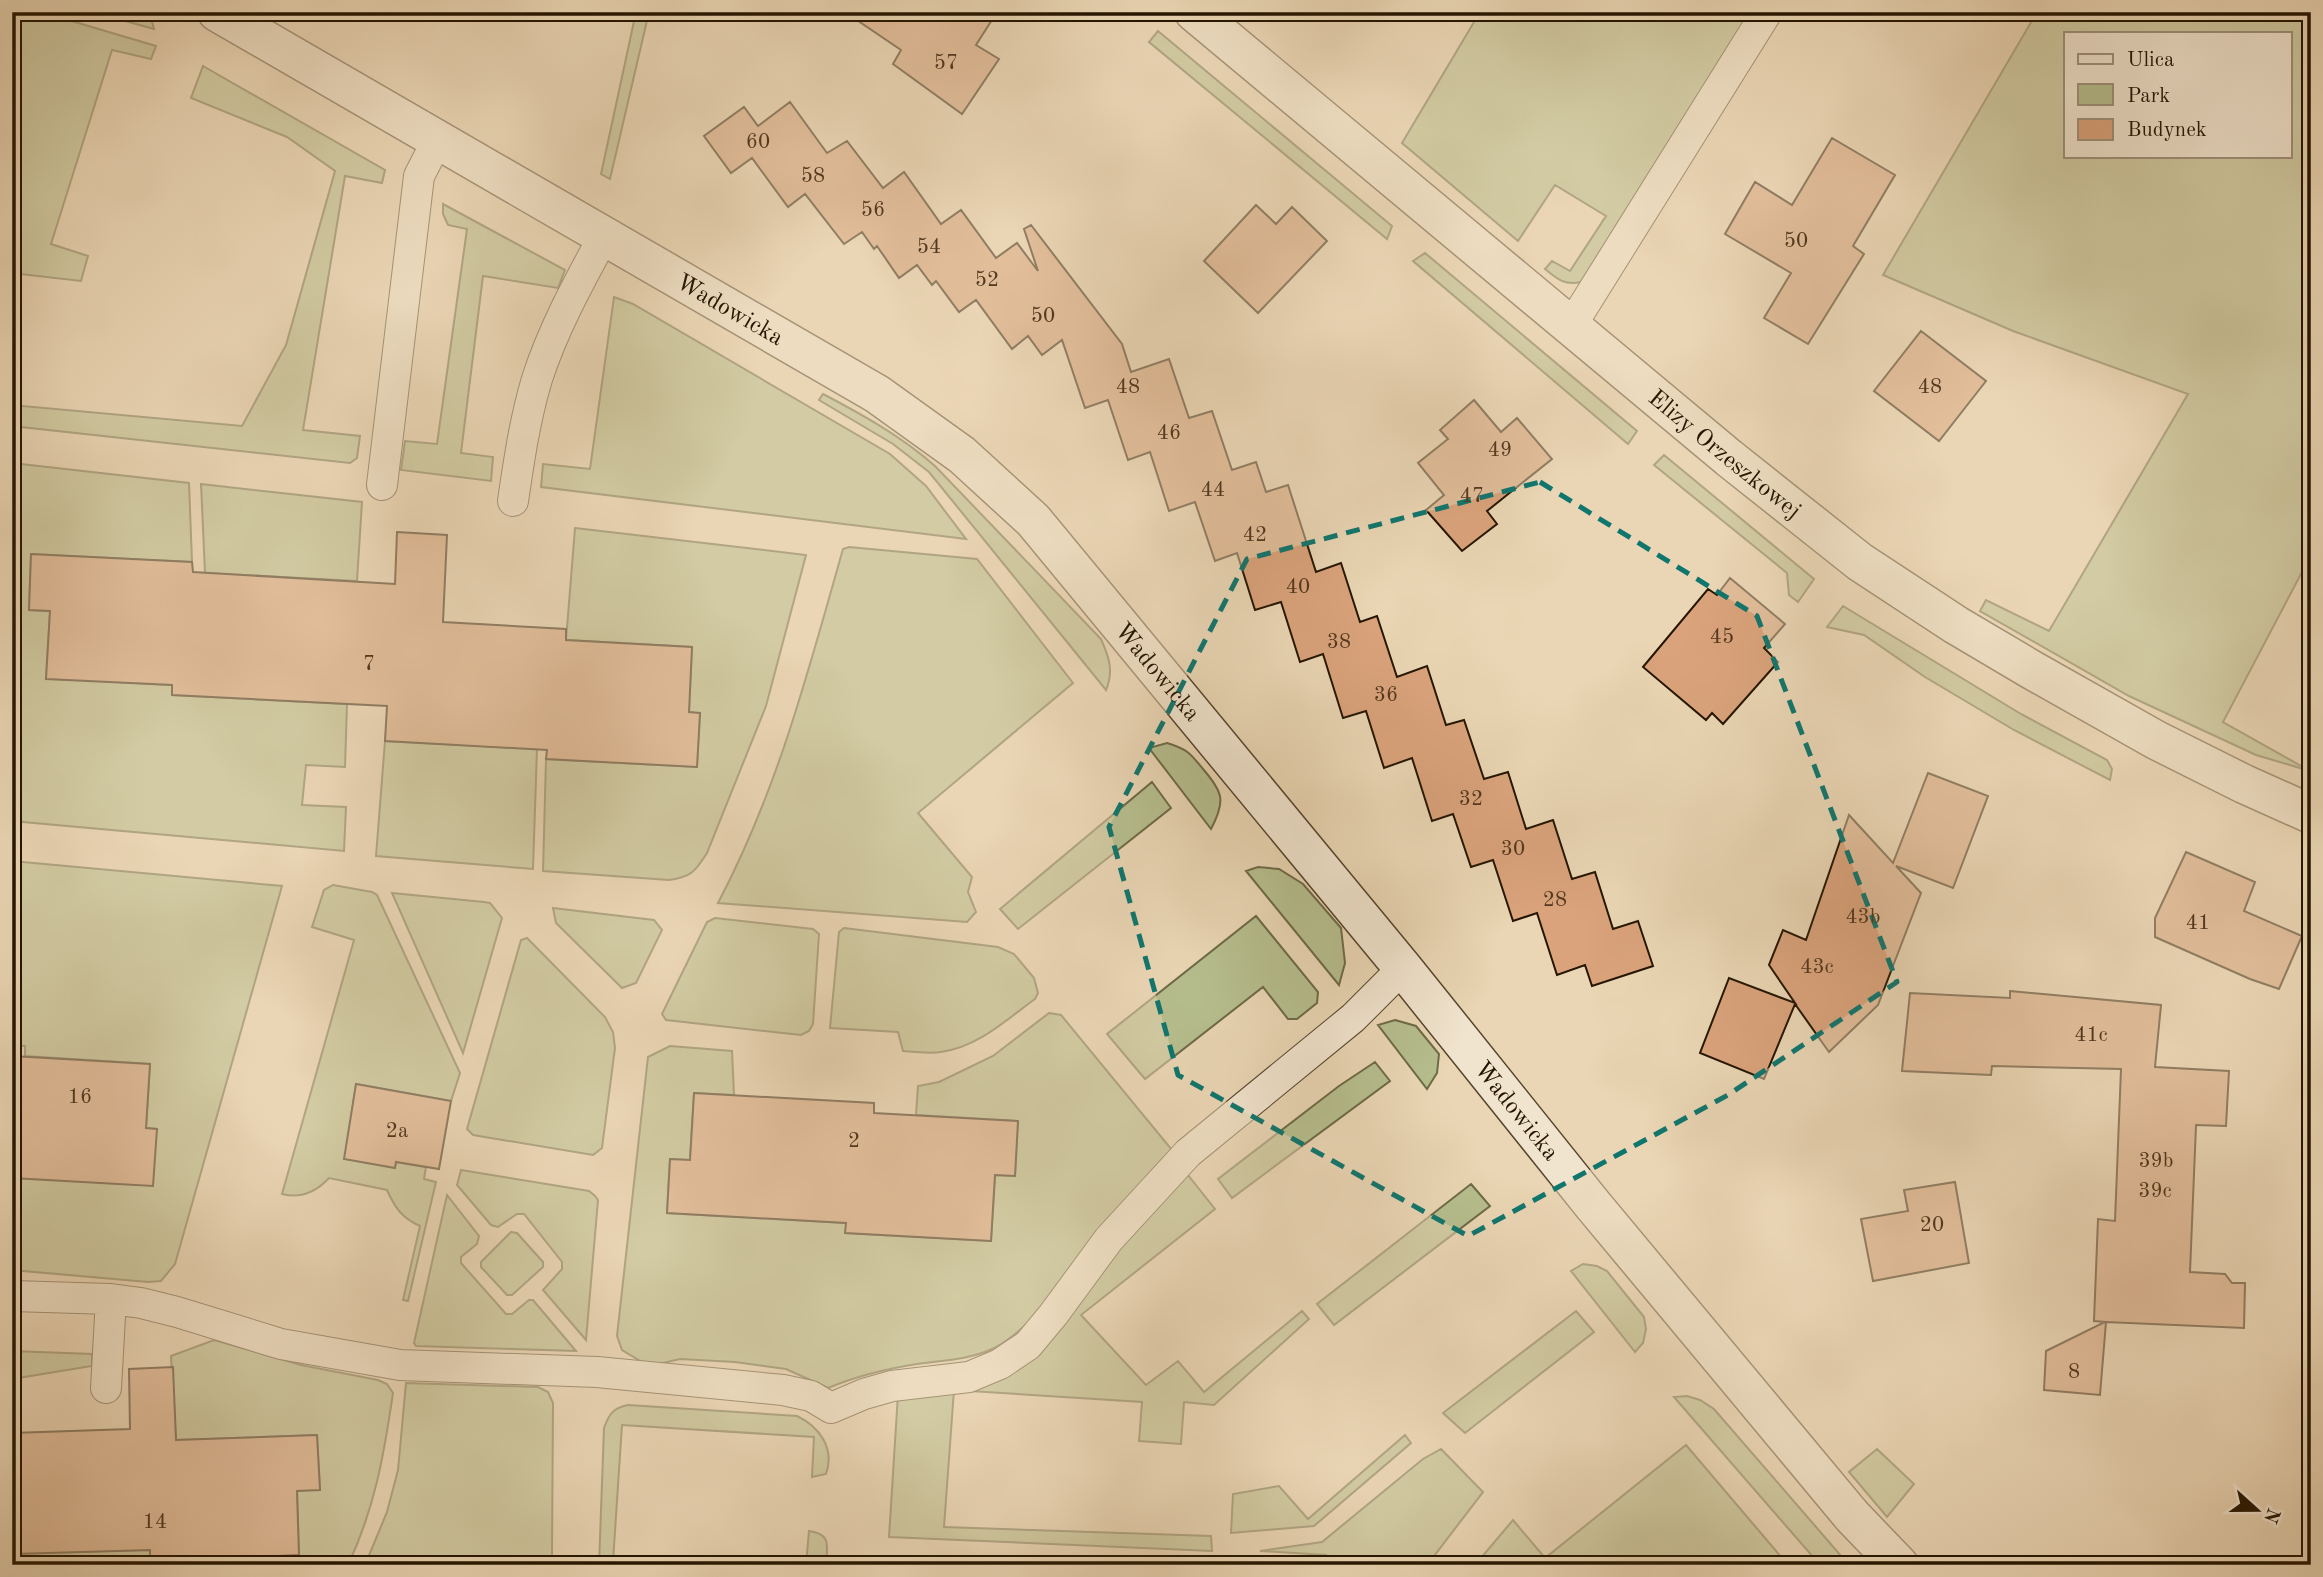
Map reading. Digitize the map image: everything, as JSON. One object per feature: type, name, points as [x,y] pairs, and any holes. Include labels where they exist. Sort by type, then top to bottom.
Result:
[{"type":"street","name":"Wadowicka","points":[[217,12],[877,394],[962,455],[1033,520],[1403,968],[1593,1205],[1852,1516],[1899,1565]]},
{"type":"street","name":"Elizy Orzeszkowej","points":[[1195,12],[1729,458],[1860,562],[1956,625],[2156,740],[2311,814]]},
{"type":"lane","points":[[1571,326],[1767,12]]},
{"type":"lane","points":[[382,485],[419,176],[438,139]]},
{"type":"lane","points":[[513,501],[523,434],[537,378],[558,326],[604,236]]},
{"type":"lane","points":[[12,1296],[111,1299],[141,1303],[281,1344],[400,1365],[597,1372],[783,1390],[811,1396],[831,1408],[892,1386],[969,1377],[1000,1364],[1028,1345],[1109,1239],[1188,1153],[1353,1018],[1403,968]]},
{"type":"lane","points":[[106,1388],[111,1299]]},
{"type":"highlighted area","points":[[1540,482],[1757,616],[1897,982],[1728,1095],[1468,1236],[1178,1075],[1109,827],[1247,559]]},
{"type":"green space","points":[[12,12],[41,12],[156,46],[151,59],[112,50],[51,244],[88,256],[81,281],[12,273]]},
{"type":"green space","points":[[93,12],[145,12],[151,18],[154,29]]},
{"type":"green space","points":[[636,12],[649,12],[610,179],[601,174]]},
{"type":"green space","points":[[1480,12],[1750,12],[1581,282],[1562,281],[1545,269],[1552,261],[1570,271],[1606,216],[1555,185],[1518,241],[1402,143]]},
{"type":"green space","points":[[2037,12],[2311,12],[2311,555],[2223,722],[2310,771],[2256,755],[2129,696],[1980,611],[1986,600],[2049,631],[2188,394],[2013,331],[1883,275]]},
{"type":"green space","points":[[1158,31],[1392,226],[1387,239],[1149,42]]},
{"type":"green space","points":[[203,66],[385,170],[382,183],[345,176],[303,430],[360,436],[357,458],[350,463],[12,426],[12,405],[242,426],[286,345],[335,171],[287,137],[191,98]]},
{"type":"green space","points":[[443,204],[565,270],[558,288],[483,276],[461,453],[493,457],[491,481],[401,470],[405,441],[437,444],[467,229],[448,225],[443,214]]},
{"type":"green space","points":[[1425,253],[1637,431],[1628,444],[1413,261]]},
{"type":"green space","points":[[614,297],[633,304],[890,454],[926,486],[966,539],[541,487],[543,464],[590,469]]},
{"type":"green space","points":[[823,394],[909,445],[935,466],[1101,639],[1110,664],[1106,690],[929,472],[893,444],[819,400]]},
{"type":"green space","points":[[1664,455],[1814,579],[1798,602],[1789,595],[1787,573],[1654,465]]},
{"type":"green space","points":[[12,463],[189,483],[192,562],[31,554],[29,610],[50,611],[46,678],[172,685],[173,695],[347,704],[345,767],[306,765],[302,805],[346,807],[344,851],[12,821]]},
{"type":"green space","points":[[201,484],[362,502],[357,581],[205,573]]},
{"type":"green space","points":[[575,528],[806,555],[766,706],[707,853],[696,869],[683,877],[669,880],[543,871],[546,759],[697,767],[700,714],[689,712],[692,647],[566,640]]},
{"type":"green space","points":[[849,547],[977,559],[1073,683],[918,813],[972,877],[968,892],[976,912],[967,922],[718,903],[775,773],[804,685],[843,549]]},
{"type":"green space","points":[[1843,606],[2021,714],[2107,760],[2112,769],[2110,780],[2014,730],[1925,677],[1864,635],[1827,627]]},
{"type":"green space","points":[[385,741],[537,749],[533,869],[376,856]]},
{"type":"green space","points":[[1167,743],[1191,755],[1215,784],[1220,804],[1211,829],[1149,748]]},
{"type":"green space","points":[[1152,782],[1171,808],[1018,929],[1000,909]]},
{"type":"green space","points":[[12,861],[282,886],[175,1264],[161,1281],[12,1270],[12,1178],[157,1129],[146,1128],[150,1064],[25,1056],[25,1046],[12,1045]]},
{"type":"green space","points":[[1258,867],[1279,869],[1303,884],[1341,928],[1345,963],[1339,985],[1246,871]]},
{"type":"green space","points":[[333,885],[377,895],[460,1073],[451,1101],[356,1084],[345,1159],[395,1167],[396,1162],[426,1167],[424,1179],[436,1182],[408,1301],[403,1300],[420,1226],[400,1212],[387,1190],[329,1178],[308,1193],[296,1196],[282,1194],[354,940],[312,927],[324,890]]},
{"type":"green space","points":[[392,893],[490,903],[502,918],[463,1053]]},
{"type":"green space","points":[[553,908],[654,920],[662,930],[636,983],[622,988],[556,923]]},
{"type":"green space","points":[[1256,916],[1318,992],[1317,1003],[1297,1019],[1288,1019],[1263,987],[1145,1079],[1107,1034]]},
{"type":"green space","points":[[715,918],[813,929],[819,934],[813,1024],[809,1031],[801,1035],[666,1020],[662,1014],[707,922]]},
{"type":"green space","points":[[844,928],[998,947],[1014,954],[1034,978],[1038,993],[1035,999],[991,1032],[967,1045],[941,1052],[903,1051],[898,1032],[830,1028],[839,932]]},
{"type":"green space","points":[[527,938],[605,1017],[613,1032],[615,1048],[602,1148],[593,1155],[473,1135],[467,1129],[521,940]]},
{"type":"green space","points":[[1049,1013],[1061,1015],[1172,1150],[1031,1320],[1013,1336],[992,1349],[974,1355],[883,1370],[828,1388],[786,1369],[735,1362],[680,1359],[659,1364],[642,1362],[622,1350],[617,1336],[648,1057],[670,1046],[732,1051],[734,1095],[694,1093],[690,1160],[670,1159],[667,1213],[846,1223],[846,1233],[991,1241],[995,1175],[1015,1176],[1018,1121],[916,1115],[918,1086],[939,1082],[993,1056]]},
{"type":"green space","points":[[1395,1020],[1416,1026],[1439,1054],[1437,1073],[1427,1089],[1378,1025]]},
{"type":"green space","points":[[1375,1062],[1390,1081],[1232,1198],[1218,1179],[1339,1086]]},
{"type":"green space","points":[[461,1170],[589,1191],[598,1200],[586,1340],[543,1290],[562,1269],[562,1262],[524,1214],[517,1214],[498,1227],[491,1225],[457,1185]]},
{"type":"green space","points":[[1184,1170],[1215,1209],[1081,1315],[1146,1385],[1178,1361],[1204,1392],[1302,1311],[1309,1319],[1214,1405],[1184,1402],[1181,1444],[1139,1441],[1142,1402],[954,1390],[944,1527],[1211,1536],[1212,1551],[889,1537],[898,1394],[968,1386],[1108,1253]]},
{"type":"green space","points":[[1471,1184],[1490,1206],[1334,1325],[1317,1304]]},
{"type":"green space","points":[[447,1195],[479,1236],[477,1244],[461,1257],[461,1263],[506,1314],[512,1314],[529,1300],[533,1300],[576,1351],[416,1346],[414,1343]]},
{"type":"green space","points":[[511,1232],[517,1233],[543,1262],[543,1267],[512,1295],[507,1295],[481,1267],[481,1262]]},
{"type":"green space","points":[[1583,1264],[1607,1271],[1644,1317],[1646,1329],[1643,1343],[1635,1352],[1571,1271]]},
{"type":"green space","points":[[1576,1311],[1594,1332],[1465,1433],[1443,1413]]},
{"type":"green space","points":[[214,1340],[301,1365],[378,1380],[387,1384],[393,1393],[372,1502],[348,1565],[12,1565],[12,1554],[150,1550],[150,1561],[299,1555],[297,1491],[320,1489],[317,1435],[176,1440],[171,1356]]},
{"type":"green space","points":[[12,1351],[92,1354],[92,1366],[12,1379]]},
{"type":"green space","points":[[406,1383],[538,1387],[548,1392],[553,1403],[552,1555],[544,1564],[365,1565],[387,1512],[398,1470]]},
{"type":"green space","points":[[1687,1396],[1714,1409],[1842,1557],[1846,1565],[1820,1565],[1674,1397]]},
{"type":"green space","points":[[628,1405],[797,1416],[812,1426],[824,1440],[828,1456],[826,1474],[812,1477],[814,1437],[622,1425],[613,1562],[657,1565],[599,1565],[604,1428],[612,1412]]},
{"type":"green space","points":[[1405,1435],[1411,1443],[1314,1526],[1231,1533],[1233,1494],[1279,1486],[1308,1519]]},
{"type":"green space","points":[[1686,1445],[1788,1565],[1475,1565],[1513,1520],[1545,1558]]},
{"type":"green space","points":[[1441,1449],[1483,1492],[1431,1560],[1424,1565],[1326,1565],[1326,1555],[1260,1551],[1322,1542],[1423,1459]]},
{"type":"green space","points":[[1877,1449],[1914,1484],[1887,1517],[1849,1472]]},
{"type":"green space","points":[[809,1531],[825,1538],[826,1565],[806,1565]]},
{"type":"green space","points":[[962,1559],[1095,1565],[954,1565]]},
{"type":"building","points":[[845,12],[997,12],[976,45],[999,59],[962,114],[893,64],[901,50]]},
{"type":"building","points":[[790,102],[827,153],[847,141],[883,188],[904,172],[941,224],[961,210],[996,258],[1017,243],[1038,271],[1024,229],[1031,225],[1122,344],[1131,372],[1169,359],[1189,418],[1212,411],[1232,470],[1256,462],[1266,492],[1288,485],[1316,572],[1341,563],[1360,622],[1377,616],[1397,677],[1427,666],[1446,725],[1464,720],[1484,779],[1508,772],[1526,829],[1553,820],[1572,879],[1595,872],[1613,929],[1638,921],[1653,966],[1592,986],[1585,965],[1557,975],[1537,913],[1513,921],[1493,860],[1471,867],[1453,814],[1432,821],[1412,758],[1384,768],[1366,711],[1343,718],[1323,654],[1300,662],[1281,602],[1255,610],[1237,553],[1215,561],[1195,502],[1169,511],[1150,452],[1128,460],[1108,400],[1085,408],[1062,340],[1042,355],[1028,336],[1012,349],[976,300],[959,312],[936,281],[932,285],[917,265],[899,278],[877,246],[874,249],[862,232],[844,244],[805,194],[788,207],[752,158],[731,173],[704,136],[744,107],[758,126]]},
{"type":"building","points":[[1832,138],[1895,175],[1853,246],[1864,254],[1808,344],[1764,318],[1791,273],[1725,234],[1755,182],[1792,205]]},
{"type":"building","points":[[1256,205],[1276,224],[1292,207],[1327,241],[1258,313],[1204,261]]},
{"type":"building","points":[[1921,331],[1986,381],[1939,441],[1874,391]]},
{"type":"building","points":[[1474,400],[1501,432],[1517,418],[1552,459],[1487,511],[1497,524],[1462,551],[1426,510],[1444,495],[1418,463],[1448,439],[1440,430]]},
{"type":"building","points":[[397,532],[447,535],[443,622],[566,629],[566,640],[692,647],[689,712],[700,713],[697,767],[546,759],[547,750],[385,741],[387,706],[172,695],[172,685],[46,679],[50,611],[29,610],[31,554],[192,562],[193,572],[395,584]]},
{"type":"building","points":[[1730,578],[1785,624],[1764,648],[1778,662],[1723,724],[1712,713],[1706,720],[1643,667],[1708,589],[1717,595]]},
{"type":"building","points":[[1928,773],[1988,796],[1953,888],[1896,866],[1921,893],[1878,1005],[1829,1052],[1795,1004],[1764,1079],[1700,1053],[1729,978],[1795,1003],[1769,965],[1783,930],[1806,940],[1849,815],[1893,863]]},
{"type":"building","points":[[2186,852],[2255,882],[2244,911],[2302,936],[2279,989],[2155,937],[2155,918]]},
{"type":"building","points":[[2010,991],[2161,1005],[2155,1067],[2229,1071],[2226,1126],[2196,1125],[2190,1272],[2225,1274],[2232,1283],[2245,1283],[2244,1328],[2106,1322],[2100,1395],[2044,1390],[2046,1351],[2105,1322],[2094,1321],[2098,1219],[2115,1221],[2121,1069],[1992,1066],[1991,1075],[1902,1071],[1910,993],[2010,998]]},
{"type":"building","points":[[12,1056],[150,1064],[146,1128],[157,1129],[153,1186],[12,1178]]},
{"type":"building","points":[[356,1084],[451,1101],[439,1169],[396,1162],[395,1168],[344,1159]]},
{"type":"building","points":[[694,1093],[874,1103],[874,1113],[1018,1121],[1015,1176],[995,1175],[991,1241],[845,1233],[846,1223],[667,1213],[670,1159],[690,1160]]},
{"type":"building","points":[[1955,1182],[1969,1263],[1873,1281],[1861,1219],[1908,1211],[1904,1190]]},
{"type":"building","points":[[173,1367],[176,1440],[317,1435],[320,1490],[297,1491],[299,1555],[150,1562],[150,1550],[12,1554],[12,1433],[130,1429],[129,1369]]}]
